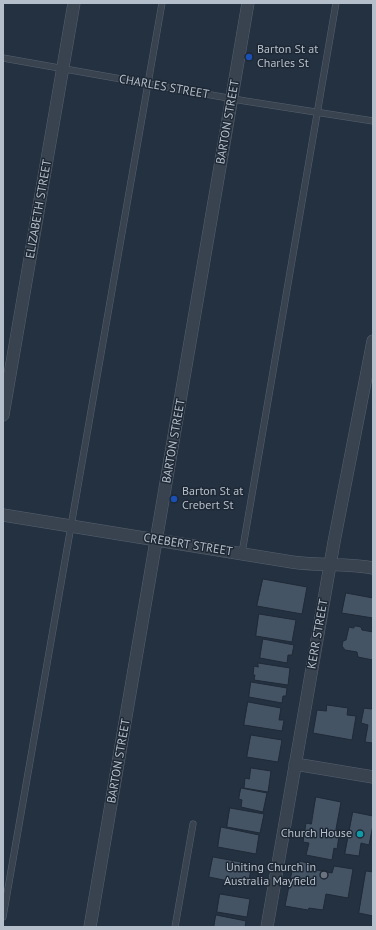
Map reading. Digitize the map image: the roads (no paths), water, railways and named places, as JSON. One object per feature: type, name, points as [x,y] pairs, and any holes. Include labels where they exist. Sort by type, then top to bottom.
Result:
[{"type":"street","name":"ELIZABETH STREET","points":[[3,415],[74,3]]},
{"type":"street","name":"BARTON STREET","points":[[90,927],[248,3]]},
{"type":"street","name":"KERR STREET","points":[[267,927],[330,565],[368,392],[373,341]]},
{"type":"street","name":"CREBERT STREET","points":[[3,515],[313,565],[349,565],[373,568]]},
{"type":"street","points":[[295,764],[373,778]]},
{"type":"lane","points":[[3,918],[162,3]]},
{"type":"lane","points":[[242,554],[336,3]]},
{"type":"lane","name":"CHARLES STREET","points":[[3,58],[63,70],[373,121]]},
{"type":"lane","points":[[175,927],[193,824]]},
{"type":"place","name":"Barton St at Charles St","points":[[249,57]]},
{"type":"place","name":"Barton St at Crebert St","points":[[174,499]]},
{"type":"place","name":"Church House","points":[[360,834]]},
{"type":"place","name":"Uniting Church in Australia Mayfield","points":[[324,875]]}]
